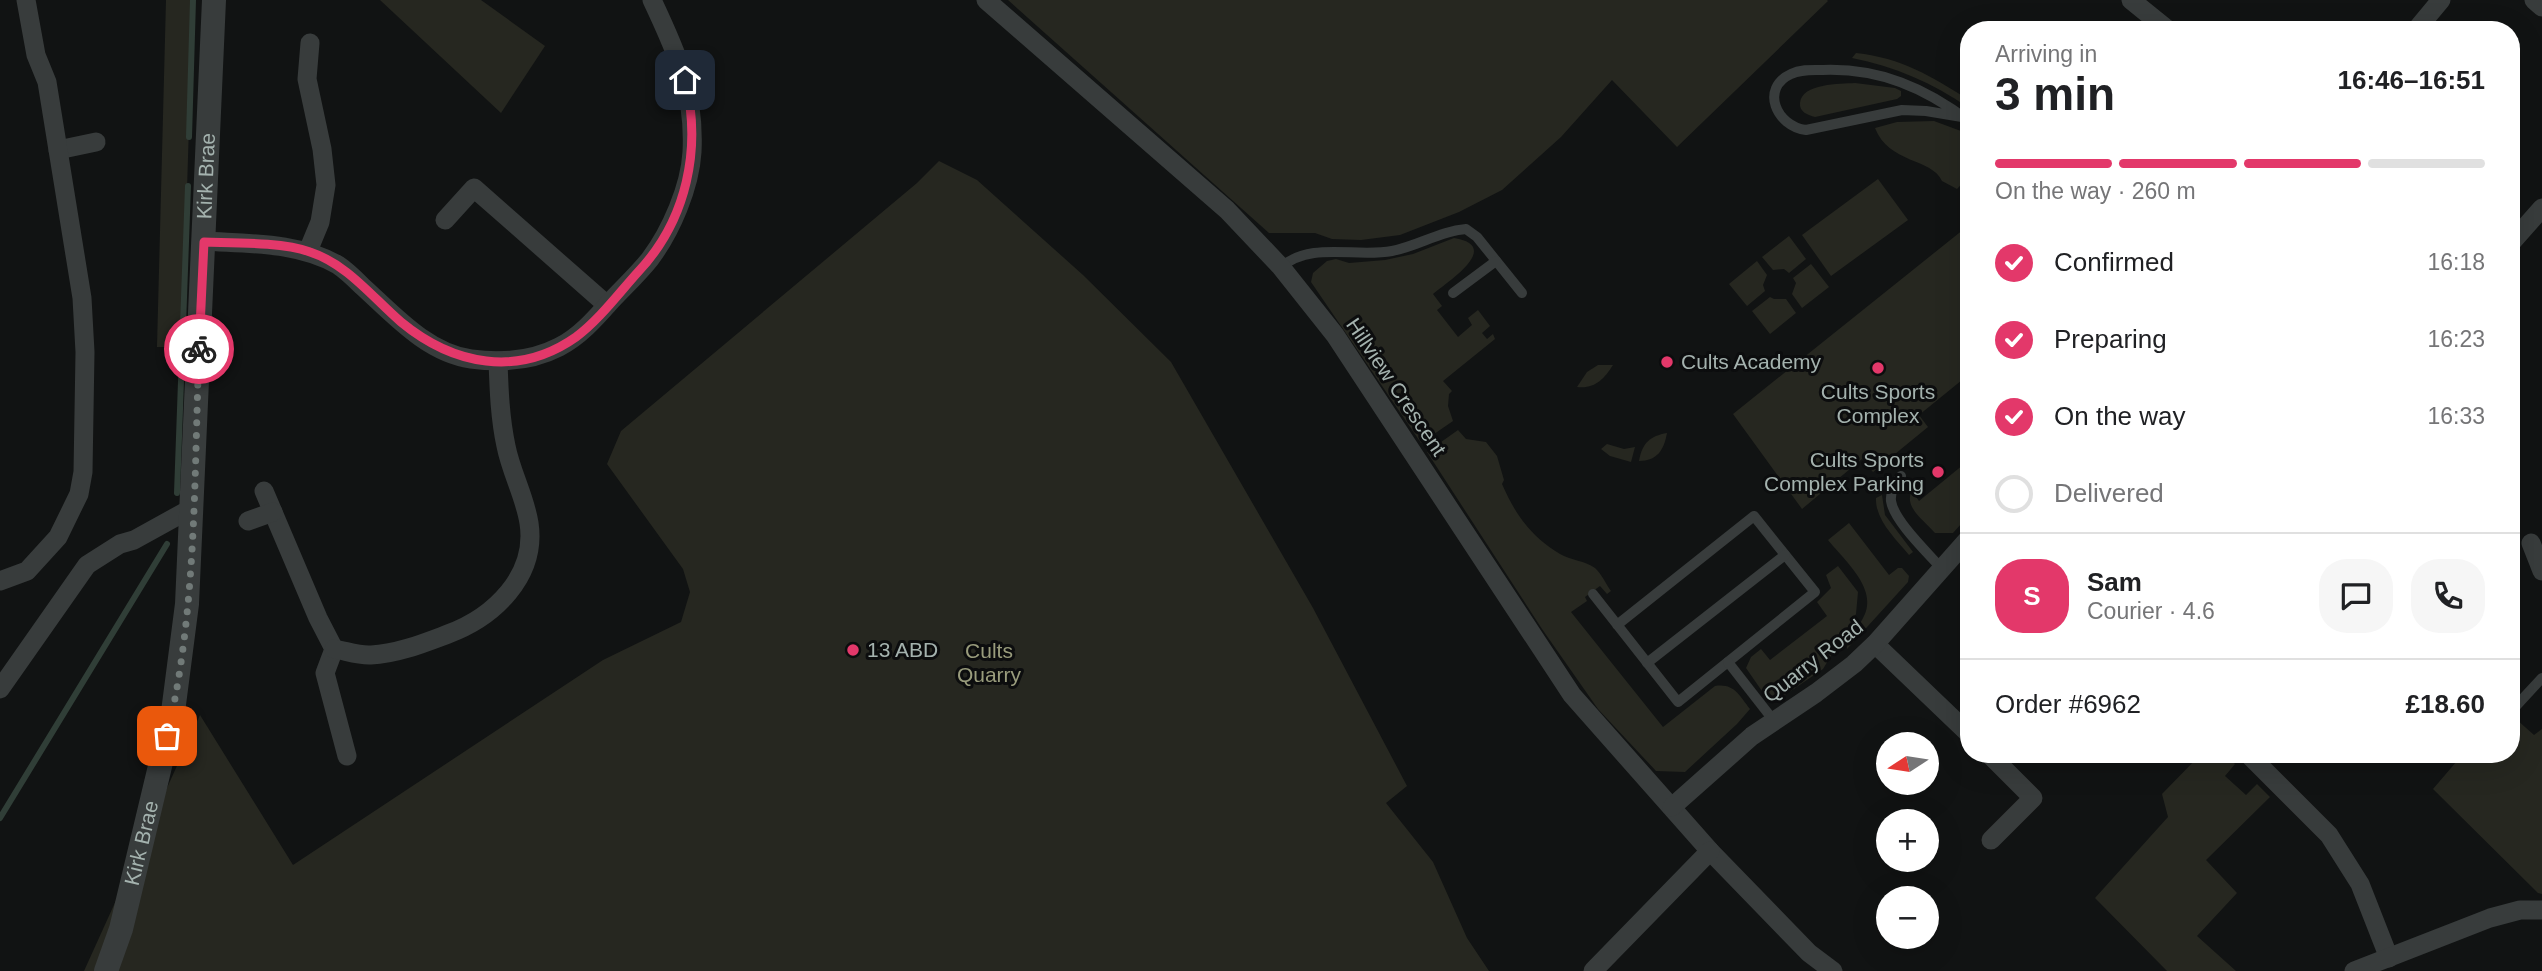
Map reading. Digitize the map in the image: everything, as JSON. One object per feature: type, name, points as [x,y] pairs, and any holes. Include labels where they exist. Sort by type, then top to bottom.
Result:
[{"type":"street","points":[[0,581],[27,571],[44,555],[66,524],[79,494],[85,432],[83,312],[79,273],[47,82],[36,55],[26,0]]},
{"type":"street","name":"Kirk Brae","points":[[106,971],[121,929],[173,712],[187,604],[214,0]]},
{"type":"street","points":[[204,242],[308,251],[341,267],[401,322],[433,346],[468,359],[498,361],[542,355],[561,346],[579,335],[651,258],[679,207],[692,154],[690,99],[680,61],[652,0]]},
{"type":"street","name":"Hillview Crescent","points":[[986,0],[1227,210],[1281,267],[1335,335],[1572,695],[1710,851],[1810,953],[1833,971]]},
{"type":"street","points":[[2131,0],[2157,21]]},
{"type":"street","points":[[2424,21],[2441,0]]},
{"type":"street","points":[[2535,0],[2542,7]]},
{"type":"street","points":[[308,251],[320,222],[326,185],[322,149],[307,79],[310,43]]},
{"type":"street","points":[[58,150],[96,142]]},
{"type":"street","points":[[445,220],[474,188],[607,305]]},
{"type":"street","points":[[2520,233],[2542,208]]},
{"type":"street","points":[[334,649],[370,655],[420,644],[464,628],[501,603],[518,579],[528,554],[529,523],[506,447],[499,405],[498,361]]},
{"type":"street","points":[[264,491],[334,649],[326,673],[347,756]]},
{"type":"street","points":[[0,689],[87,565],[120,544],[134,540],[192,508]]},
{"type":"street","points":[[248,521],[273,512]]},
{"type":"street","points":[[2531,543],[2542,571]]},
{"type":"street","name":"Quarry Road","points":[[1672,807],[1752,736],[1826,686],[1875,644],[1960,548]]},
{"type":"street","points":[[1875,644],[1960,725]]},
{"type":"street","points":[[1991,840],[2033,798],[1998,763]]},
{"type":"street","points":[[2262,763],[2329,835],[2360,884],[2389,958]]},
{"type":"street","points":[[1593,971],[1710,851]]},
{"type":"street","points":[[2354,971],[2490,918],[2520,910],[2542,910]]},
{"type":"lane","points":[[1960,115],[1932,96],[1903,82],[1836,69],[1790,74],[1781,80],[1774,98],[1775,107],[1794,129],[1805,130],[1902,110],[1926,111],[1960,118]]},
{"type":"lane","points":[[1281,267],[1291,258],[1313,251],[1363,254],[1394,251],[1426,242],[1453,230],[1466,229],[1477,237],[1522,293]]},
{"type":"lane","points":[[1453,293],[1496,261]]},
{"type":"lane","points":[[1901,476],[1893,486],[1891,500],[1895,514],[1942,569]]},
{"type":"lane","points":[[1593,594],[1617,625],[1678,702],[1815,592],[1754,516],[1617,625]]},
{"type":"lane","points":[[1647,663],[1785,555]]},
{"type":"lane","points":[[1728,662],[1774,721]]},
{"type":"lane","points":[[2520,702],[2542,678]]},
{"type":"green space","points":[[166,0],[193,0],[182,347],[157,347]]},
{"type":"green space","points":[[380,0],[481,0],[545,46],[501,113]]},
{"type":"green space","points":[[1008,0],[1828,1],[1677,147],[1612,80],[1561,137],[1502,190],[1459,212],[1400,235],[1361,240],[1332,239],[1315,233],[1269,233]]},
{"type":"green space","points":[[1856,53],[1873,55],[1915,69],[1960,94],[1960,103],[1913,77],[1852,58]]},
{"type":"green space","points":[[1855,83],[1895,88],[1901,91],[1901,96],[1815,117],[1802,111],[1802,96],[1814,88]]},
{"type":"green space","points":[[1934,121],[1960,131],[1960,186],[1957,189],[1942,181],[1929,168],[1900,155],[1881,140],[1875,128],[1897,122]]},
{"type":"green space","name":"Cults Quarry","points":[[939,161],[977,180],[1083,275],[1171,362],[1313,608],[1407,786],[1386,803],[1433,862],[1467,938],[1489,971],[84,971],[200,715],[293,865],[603,660],[681,622],[690,592],[683,569],[607,464],[621,431],[917,183]]},
{"type":"green space","points":[[1878,179],[1908,220],[1831,276],[1802,235]]},
{"type":"green space","name":"Cults Sports Complex","points":[[1960,232],[1960,382],[1919,415],[1928,427],[1873,472],[1862,459],[1802,509],[1733,414]]},
{"type":"green space","points":[[1789,236],[1806,259],[1789,273],[1784,269],[1773,270],[1762,257]]},
{"type":"green space","points":[[1454,238],[1468,242],[1474,249],[1473,256],[1459,274],[1433,294],[1442,306],[1437,310],[1458,337],[1472,325],[1468,318],[1478,310],[1490,326],[1482,333],[1487,339],[1493,334],[1495,339],[1443,381],[1452,391],[1449,394],[1448,406],[1453,421],[1421,443],[1311,282],[1313,273],[1327,261],[1336,259],[1349,263],[1385,260],[1413,254]]},
{"type":"green space","points":[[1757,261],[1767,275],[1763,285],[1765,291],[1747,306],[1729,284]]},
{"type":"green space","points":[[1811,264],[1829,287],[1802,308],[1792,294],[1796,283],[1793,278]]},
{"type":"green space","points":[[1770,297],[1786,299],[1796,313],[1770,334],[1752,311]]},
{"type":"green space","points":[[1598,365],[1613,365],[1598,382],[1577,387],[1587,372]]},
{"type":"green space","points":[[1458,430],[1466,439],[1486,442],[1497,456],[1504,480],[1502,484],[1507,495],[1532,532],[1560,554],[1597,570],[1611,591],[1607,594],[1600,586],[1585,597],[1587,601],[1571,612],[1663,727],[1715,686],[1732,688],[1750,709],[1685,772],[1656,771],[1598,709],[1542,629],[1427,452]]},
{"type":"green space","points":[[1667,433],[1664,445],[1655,457],[1639,461],[1642,449],[1648,441]]},
{"type":"green space","points":[[1607,444],[1624,449],[1635,447],[1631,462],[1610,456],[1601,449]]},
{"type":"green space","points":[[1960,467],[1960,525],[1953,533],[1935,533],[1910,503],[1912,491],[1919,501]]},
{"type":"green space","points":[[1882,495],[1885,515],[1913,552],[1909,555],[1887,529],[1879,514],[1876,498]]},
{"type":"green space","points":[[1849,523],[1889,575],[1902,568],[1909,576],[1908,582],[1847,649],[1850,637],[1867,609],[1867,598],[1858,577],[1828,540]]},
{"type":"green space","points":[[1838,566],[1858,592],[1856,614],[1823,669],[1782,697],[1773,698],[1764,694],[1746,668],[1751,657],[1761,649],[1770,660],[1827,616],[1817,602],[1831,588],[1826,575]]},
{"type":"green space","points":[[2520,723],[2534,735],[2542,729],[2542,894],[2538,893],[2433,789],[2455,763],[2520,763]]},
{"type":"green space","points":[[2192,763],[2234,763],[2225,776],[2246,795],[2257,784],[2270,797],[2206,860],[2237,893],[2197,936],[2236,971],[2167,971],[2095,898],[2168,817],[2162,794]]},
{"type":"waterway","points":[[189,137],[193,0]]},
{"type":"waterway","points":[[177,493],[188,186]]},
{"type":"waterway","points":[[0,818],[167,544]]},
{"type":"way so far","points":[[167,736],[173,712],[187,604],[199,349]]},
{"type":"place","name":"Cults Academy","points":[[1667,362]]},
{"type":"place","name":"Cults Sports Complex","points":[[1878,368]]},
{"type":"place","name":"Cults Sports Complex Parking","points":[[1938,472]]},
{"type":"place","name":"13 ABD","points":[[853,650]]},
{"type":"route","points":[[199,349],[204,242],[308,251],[341,267],[401,322],[433,346],[468,359],[520,360],[542,355],[561,346],[579,335],[651,258],[679,207],[692,154],[690,99],[685,80]]}]
